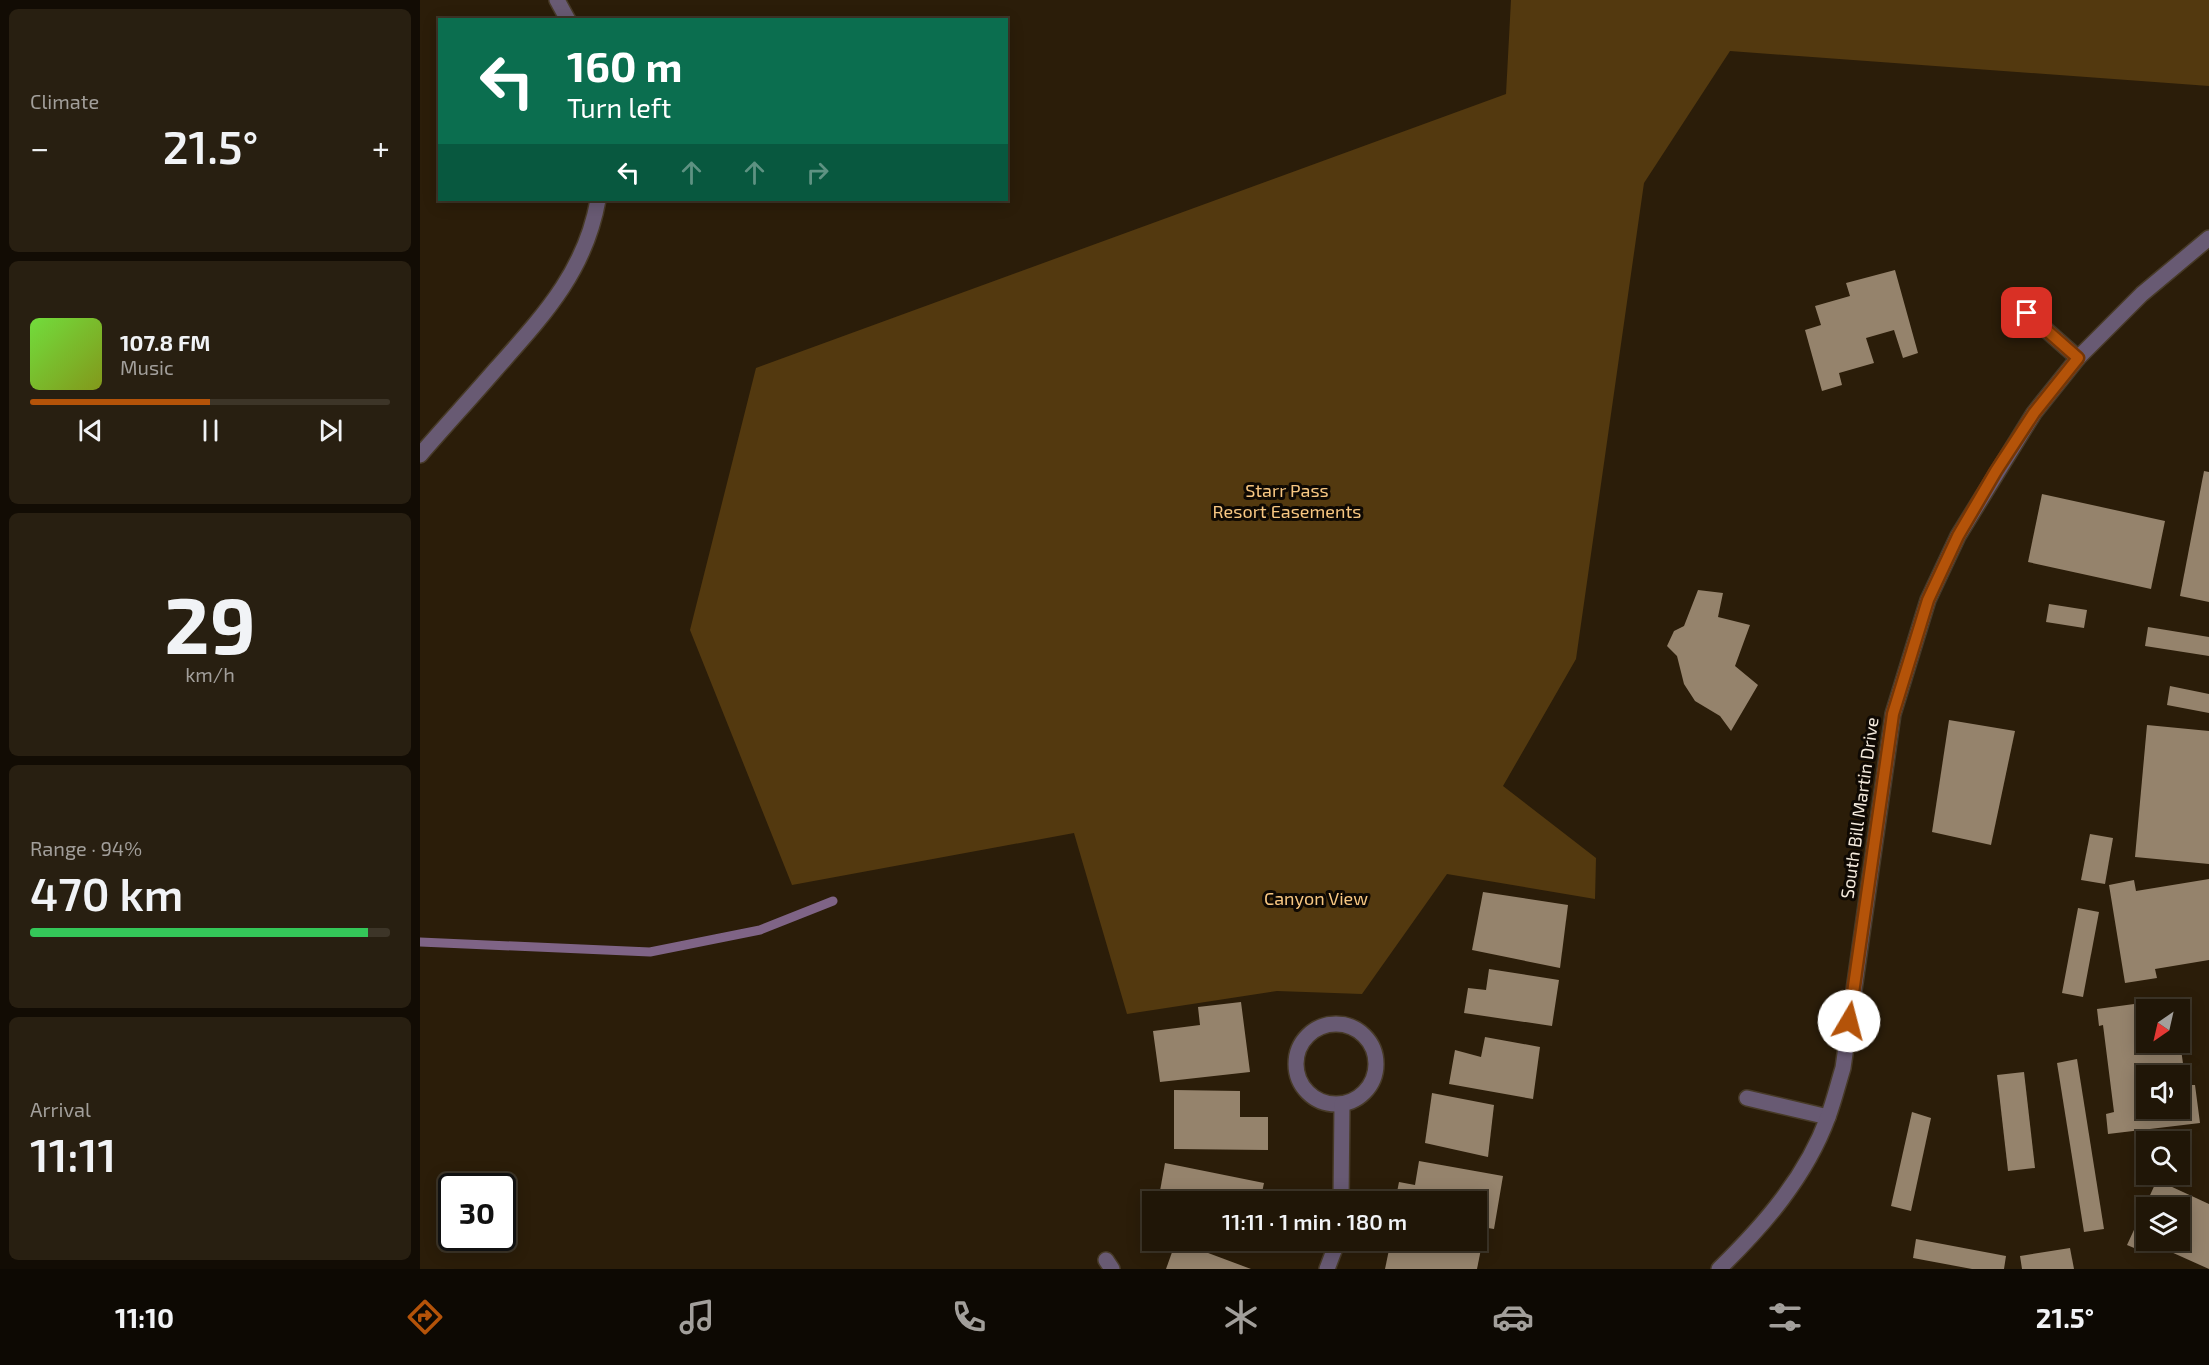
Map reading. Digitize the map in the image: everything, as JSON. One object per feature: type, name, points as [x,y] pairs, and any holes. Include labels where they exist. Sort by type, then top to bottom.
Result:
[{"type":"street","points":[[557,0],[567,18]]},
{"type":"street","points":[[420,455],[561,293],[581,255],[594,221],[598,201]]},
{"type":"street","name":"South Bill Martin Drive","points":[[1719,1269],[1780,1204],[1808,1160],[1828,1117],[1843,1068],[1893,714],[1928,600],[1958,536],[1996,471],[2034,413],[2078,358],[2142,294],[2209,238]]},
{"type":"street","points":[[2027,313],[2078,358]]},
{"type":"street","points":[[1335,1023],[1348,1025],[1365,1037],[1375,1054],[1376,1067],[1373,1080],[1365,1092],[1354,1100],[1342,1104],[1328,1104],[1316,1099],[1299,1080],[1296,1067],[1297,1054],[1306,1037],[1322,1026],[1335,1023]]},
{"type":"street","points":[[1747,1098],[1828,1117]]},
{"type":"street","points":[[1341,1191],[1342,1104]]},
{"type":"street","points":[[1327,1269],[1334,1251]]},
{"type":"green space","name":"Starr Pass Resort Easements","points":[[1511,0],[2209,0],[2209,86],[1730,51],[1644,183],[1576,659],[1503,786],[1596,858],[1595,899],[1447,874],[1362,994],[1277,991],[1127,1014],[1074,833],[792,885],[690,630],[756,368],[1506,94]]},
{"type":"building","points":[[1895,270],[1918,353],[1903,358],[1894,330],[1866,338],[1874,363],[1839,373],[1842,385],[1822,391],[1805,330],[1821,325],[1815,306],[1850,296],[1846,283]]},
{"type":"building","points":[[2204,471],[2209,472],[2209,602],[2180,596]]},
{"type":"building","points":[[2042,494],[2165,521],[2151,589],[2028,562]]},
{"type":"building","points":[[1698,590],[1723,593],[1718,617],[1750,625],[1735,666],[1758,685],[1731,731],[1720,716],[1695,701],[1684,684],[1677,656],[1667,646],[1674,631],[1684,626]]},
{"type":"building","points":[[2049,604],[2087,610],[2084,628],[2046,622]]},
{"type":"building","points":[[2148,627],[2209,637],[2209,656],[2145,646]]},
{"type":"building","points":[[2170,686],[2209,694],[2209,713],[2167,705]]},
{"type":"building","points":[[1949,720],[2015,731],[1991,845],[1932,832]]},
{"type":"building","points":[[2147,725],[2209,731],[2209,864],[2135,857]]},
{"type":"building","points":[[2090,834],[2113,838],[2105,884],[2081,880]]},
{"type":"building","points":[[2209,879],[2209,960],[2155,969],[2157,978],[2125,983],[2109,885],[2134,880],[2136,891]]},
{"type":"building","points":[[1483,892],[1568,905],[1560,968],[1472,950]]},
{"type":"building","points":[[2078,908],[2099,912],[2083,997],[2062,993]]},
{"type":"building","points":[[1489,969],[1559,980],[1552,1026],[1464,1013],[1468,988],[1486,990]]},
{"type":"building","points":[[1241,1002],[1250,1072],[1160,1082],[1153,1031],[1200,1025],[1198,1007]]},
{"type":"building","points":[[2136,1004],[2136,1053],[2182,1053],[2183,1065],[2136,1065],[2136,1119],[2190,1119],[2190,1085],[2195,1085],[2200,1123],[2108,1134],[2106,1114],[2114,1112],[2103,1025],[2099,1026],[2097,1009]]},
{"type":"building","points":[[1485,1037],[1540,1047],[1533,1099],[1449,1084],[1455,1050],[1481,1057]]},
{"type":"building","points":[[2077,1059],[2104,1229],[2084,1232],[2057,1063]]},
{"type":"building","points":[[2024,1072],[2035,1168],[2008,1171],[1997,1075]]},
{"type":"building","points":[[1174,1090],[1240,1091],[1240,1117],[1268,1117],[1268,1150],[1174,1149]]},
{"type":"building","points":[[1432,1093],[1494,1105],[1488,1157],[1425,1143]]},
{"type":"building","points":[[1912,1112],[1931,1118],[1911,1211],[1891,1206]]},
{"type":"building","points":[[1419,1161],[1503,1176],[1494,1229],[1487,1228],[1487,1191],[1397,1191],[1399,1182],[1415,1185]]},
{"type":"building","points":[[1165,1163],[1264,1183],[1262,1191],[1160,1191]]},
{"type":"building","points":[[2155,1185],[2168,1185],[2209,1204],[2209,1269],[2169,1251],[2190,1251],[2190,1197],[2149,1197]]},
{"type":"building","points":[[2136,1226],[2136,1249],[2127,1245]]},
{"type":"building","points":[[1916,1239],[2006,1256],[2004,1269],[1972,1269],[1913,1258]]},
{"type":"building","points":[[2070,1248],[2074,1269],[2022,1269],[2020,1256]]},
{"type":"building","points":[[1172,1251],[1203,1251],[1251,1269],[1166,1269]]},
{"type":"building","points":[[1389,1251],[1481,1251],[1477,1269],[1385,1269]]},
{"type":"waterway","points":[[420,942],[650,952],[760,930],[833,901]]},
{"type":"route","points":[[1849,1021],[1893,714],[1928,600],[1958,536],[1996,471],[2034,413],[2078,358],[2027,313]]},
{"type":"park label","name":"Canyon View","points":[[1316,899]]}]
